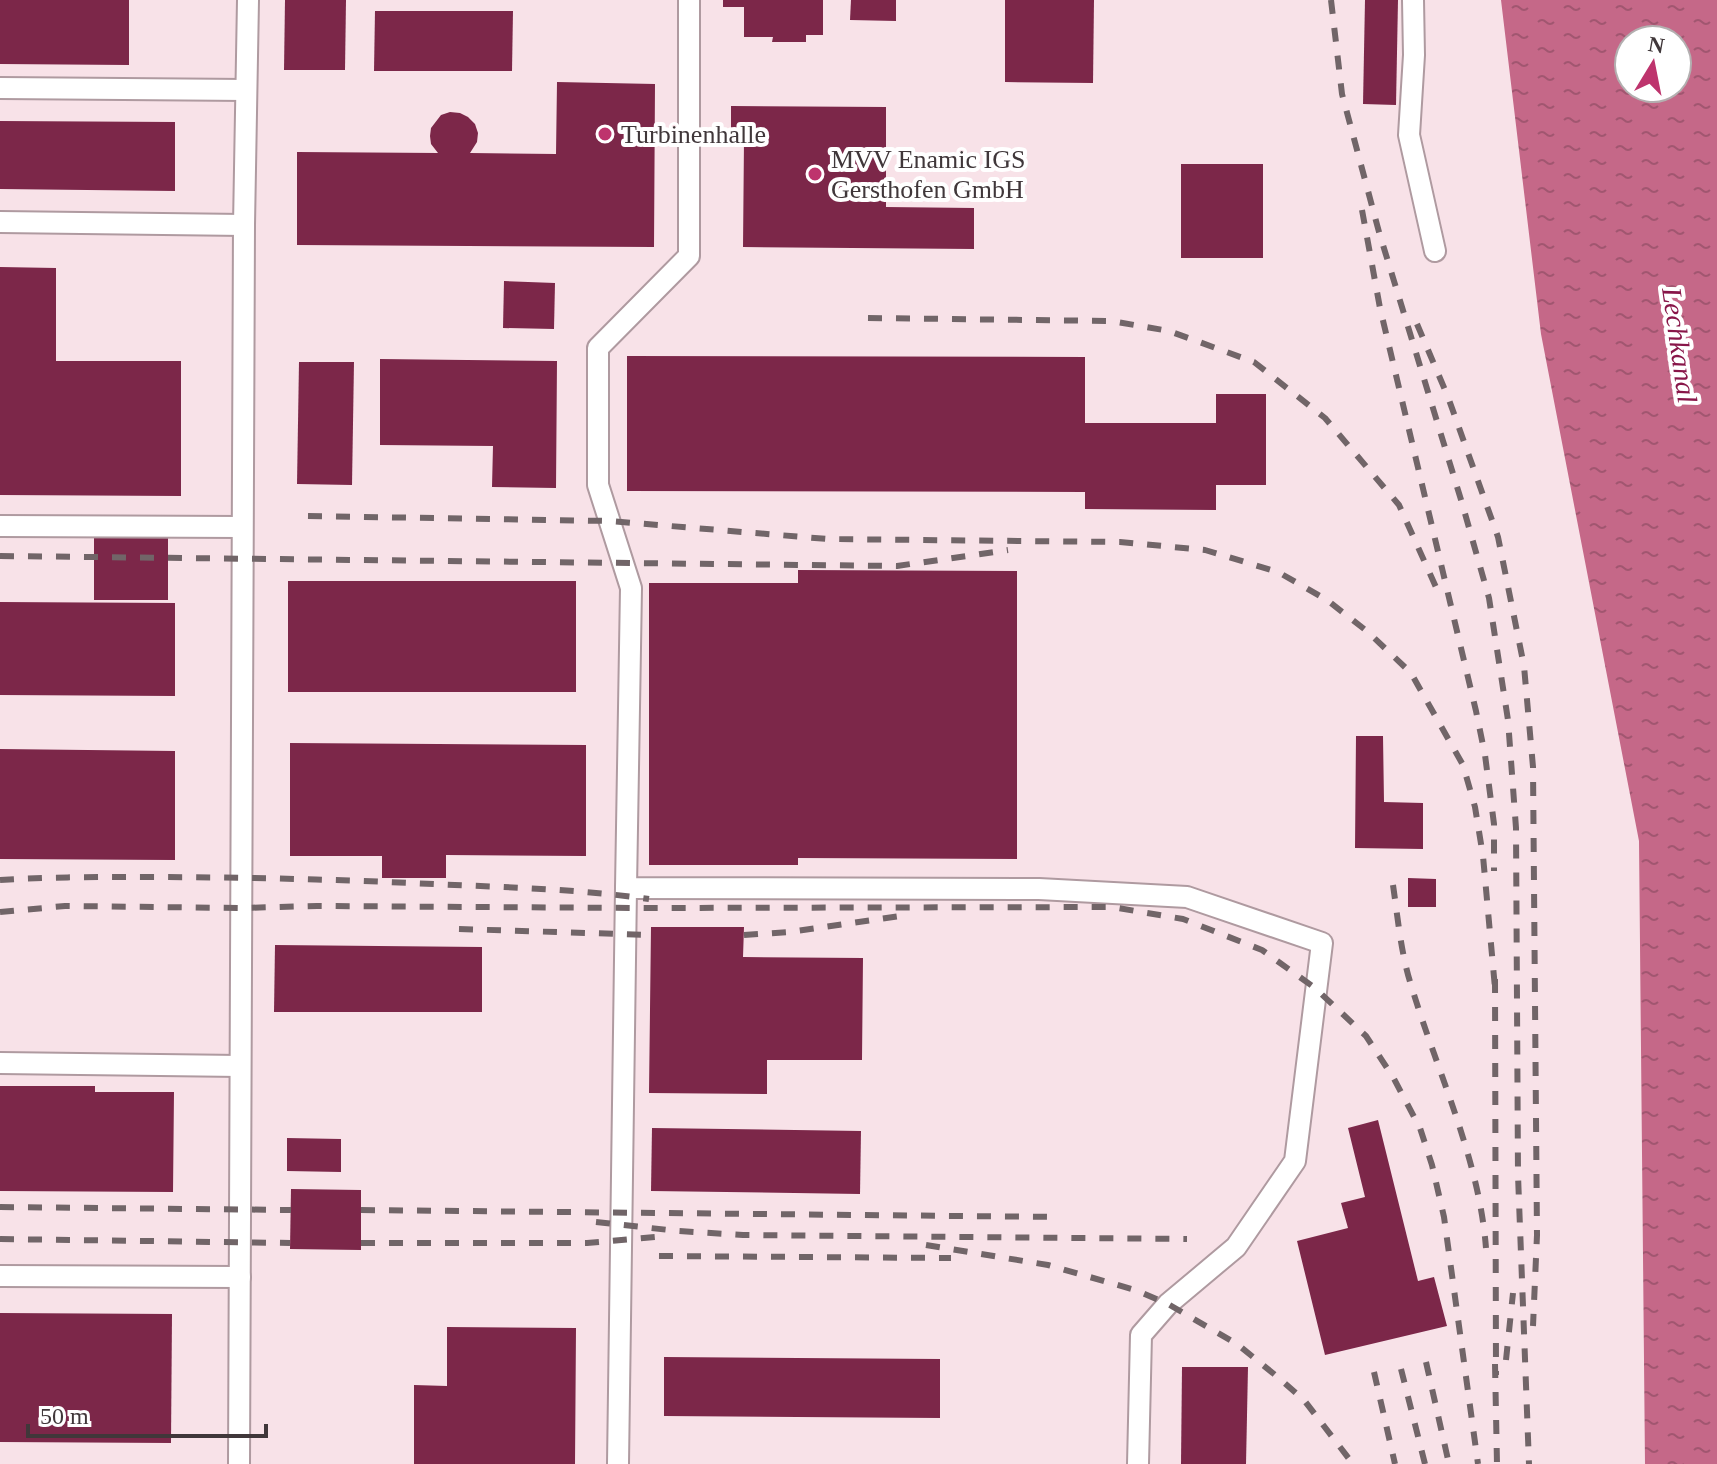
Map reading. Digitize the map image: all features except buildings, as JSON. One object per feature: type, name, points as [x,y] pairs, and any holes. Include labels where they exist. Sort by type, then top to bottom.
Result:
[{"type":"lane","points":[[239,1464],[242,527],[248,0]]},
{"type":"lane","points":[[618,1464],[631,588],[598,485],[598,348],[689,256],[689,0]]},
{"type":"lane","points":[[1413,0],[1414,55],[1409,135],[1435,251]]},
{"type":"lane","points":[[0,88],[246,90]]},
{"type":"lane","points":[[0,222],[244,225]]},
{"type":"lane","points":[[0,526],[242,527]]},
{"type":"lane","points":[[626,888],[1039,889],[1187,897],[1322,943],[1295,1161],[1236,1247],[1168,1304],[1141,1335],[1138,1464]]},
{"type":"lane","points":[[0,1063],[240,1066]]},
{"type":"lane","points":[[0,1276],[240,1277]]},
{"type":"water","name":"Lechkanal","points":[[1501,0],[1717,0],[1717,1464],[1645,1464],[1639,841],[1541,334]]},
{"type":"railway","points":[[1331,0],[1342,94],[1379,232],[1489,598],[1508,720],[1516,828],[1518,1175],[1529,1464]]},
{"type":"railway","points":[[1362,210],[1380,308],[1485,755],[1494,824],[1494,871]]},
{"type":"railway","points":[[868,318],[1111,321],[1169,331],[1254,362],[1325,418],[1399,505],[1440,596]]},
{"type":"railway","points":[[1417,324],[1448,397],[1498,537],[1524,666],[1533,767],[1537,1235],[1533,1326]]},
{"type":"railway","points":[[308,516],[610,521],[827,539],[1120,542],[1205,550],[1278,572],[1327,600],[1368,632],[1411,673],[1463,765],[1475,807],[1483,856],[1495,988]]},
{"type":"railway","points":[[0,556],[897,566],[1008,550]]},
{"type":"railway","points":[[0,880],[122,877],[310,879],[531,888],[649,899]]},
{"type":"railway","points":[[1393,885],[1408,975],[1466,1149],[1482,1215],[1486,1248]]},
{"type":"railway","points":[[0,912],[65,906],[1112,907],[1183,919],[1262,950],[1315,988],[1366,1036],[1393,1077],[1420,1128],[1444,1217],[1478,1464]]},
{"type":"railway","points":[[744,935],[789,932],[900,916]]},
{"type":"railway","points":[[459,929],[651,935]]},
{"type":"railway","points":[[1495,979],[1496,1375]]},
{"type":"railway","points":[[0,1207],[291,1210]]},
{"type":"railway","points":[[361,1210],[1060,1217]]},
{"type":"railway","points":[[596,1222],[743,1235],[1187,1239]]},
{"type":"railway","points":[[361,1243],[587,1243],[656,1237]]},
{"type":"railway","points":[[0,1239],[290,1243]]},
{"type":"railway","points":[[926,1245],[1048,1265],[1135,1290],[1168,1304],[1237,1344],[1274,1374],[1304,1400],[1353,1464]]},
{"type":"railway","points":[[659,1256],[951,1258]]},
{"type":"railway","points":[[1506,1360],[1513,1293]]},
{"type":"railway","points":[[1426,1362],[1449,1464]]},
{"type":"railway","points":[[1495,1364],[1497,1464]]},
{"type":"railway","points":[[1401,1369],[1425,1464]]},
{"type":"railway","points":[[1374,1372],[1395,1464]]},
{"type":"place","name":"Turbinenhalle","points":[[605,134]]},
{"type":"place","name":"MVV Enamic IGS Gersthofen GmbH","points":[[815,174]]}]
